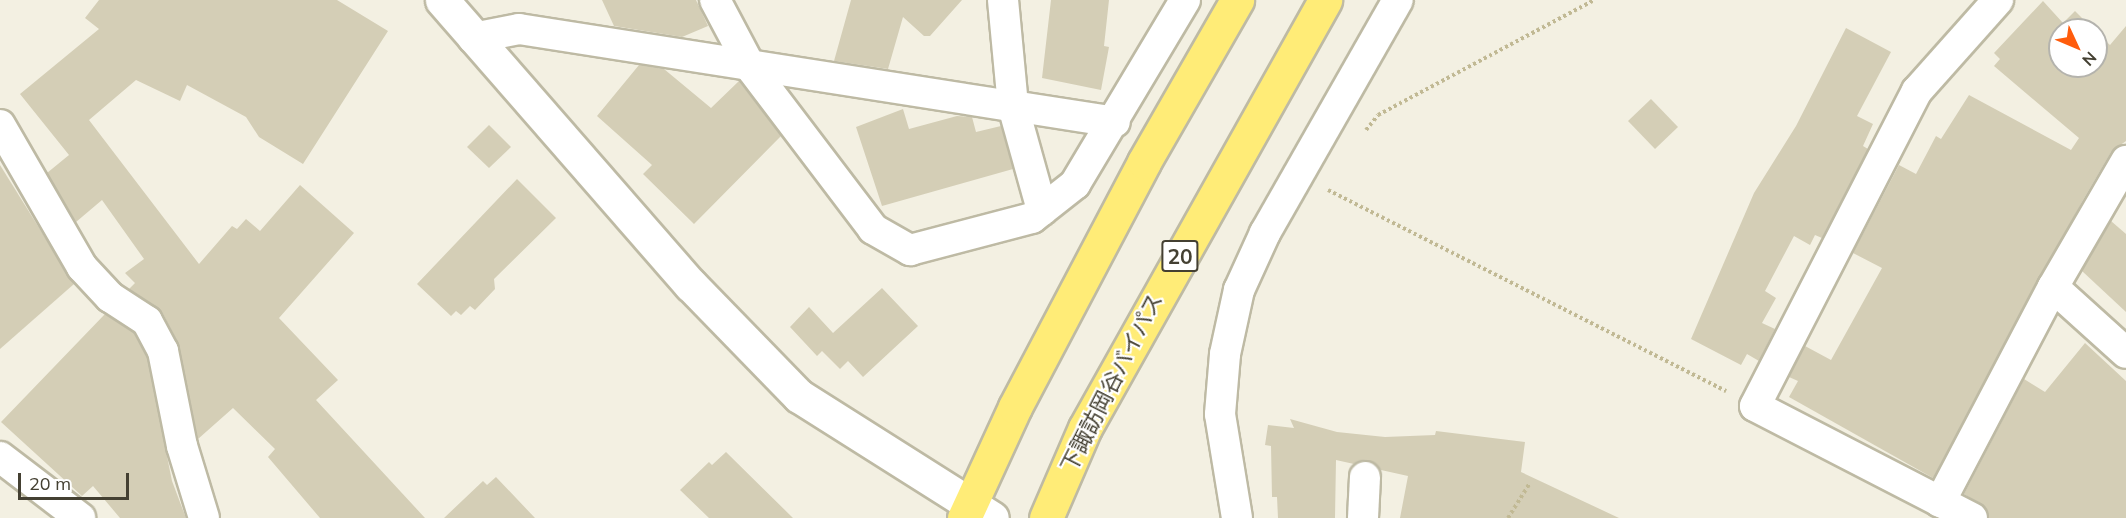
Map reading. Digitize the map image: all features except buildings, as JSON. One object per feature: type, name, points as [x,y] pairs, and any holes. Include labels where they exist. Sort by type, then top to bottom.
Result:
[{"type":"highway","points":[[975,513],[1144,162],[1237,0]]},
{"type":"highway","name":"下諏訪岡谷バイパス","points":[[1046,518],[1084,428],[1325,0]]},
{"type":"street","points":[[442,0],[691,285],[799,396],[975,513]]},
{"type":"street","points":[[715,0],[751,68],[873,229],[910,250],[1032,218],[1075,184],[1115,122],[1185,0]]},
{"type":"street","points":[[1004,0],[1013,106],[1042,210]]},
{"type":"street","points":[[1237,518],[1221,414],[1225,354],[1239,290],[1308,180],[1398,0]]},
{"type":"street","points":[[1972,518],[1755,406],[1917,91],[1998,0]]},
{"type":"street","points":[[473,38],[519,29],[751,68],[1115,122]]},
{"type":"street","points":[[0,125],[82,267],[110,297],[147,321],[163,351],[182,446],[204,518]]},
{"type":"street","points":[[1940,502],[2053,286],[2126,161]]},
{"type":"street","points":[[2053,286],[2126,353]]},
{"type":"street","points":[[0,457],[80,518]]},
{"type":"street","points":[[1363,518],[1365,477]]},
{"type":"path","points":[[1363,133],[1378,115],[1594,0]]},
{"type":"path","points":[[1308,180],[1755,406]]},
{"type":"path","points":[[1508,518],[1529,484]]}]
